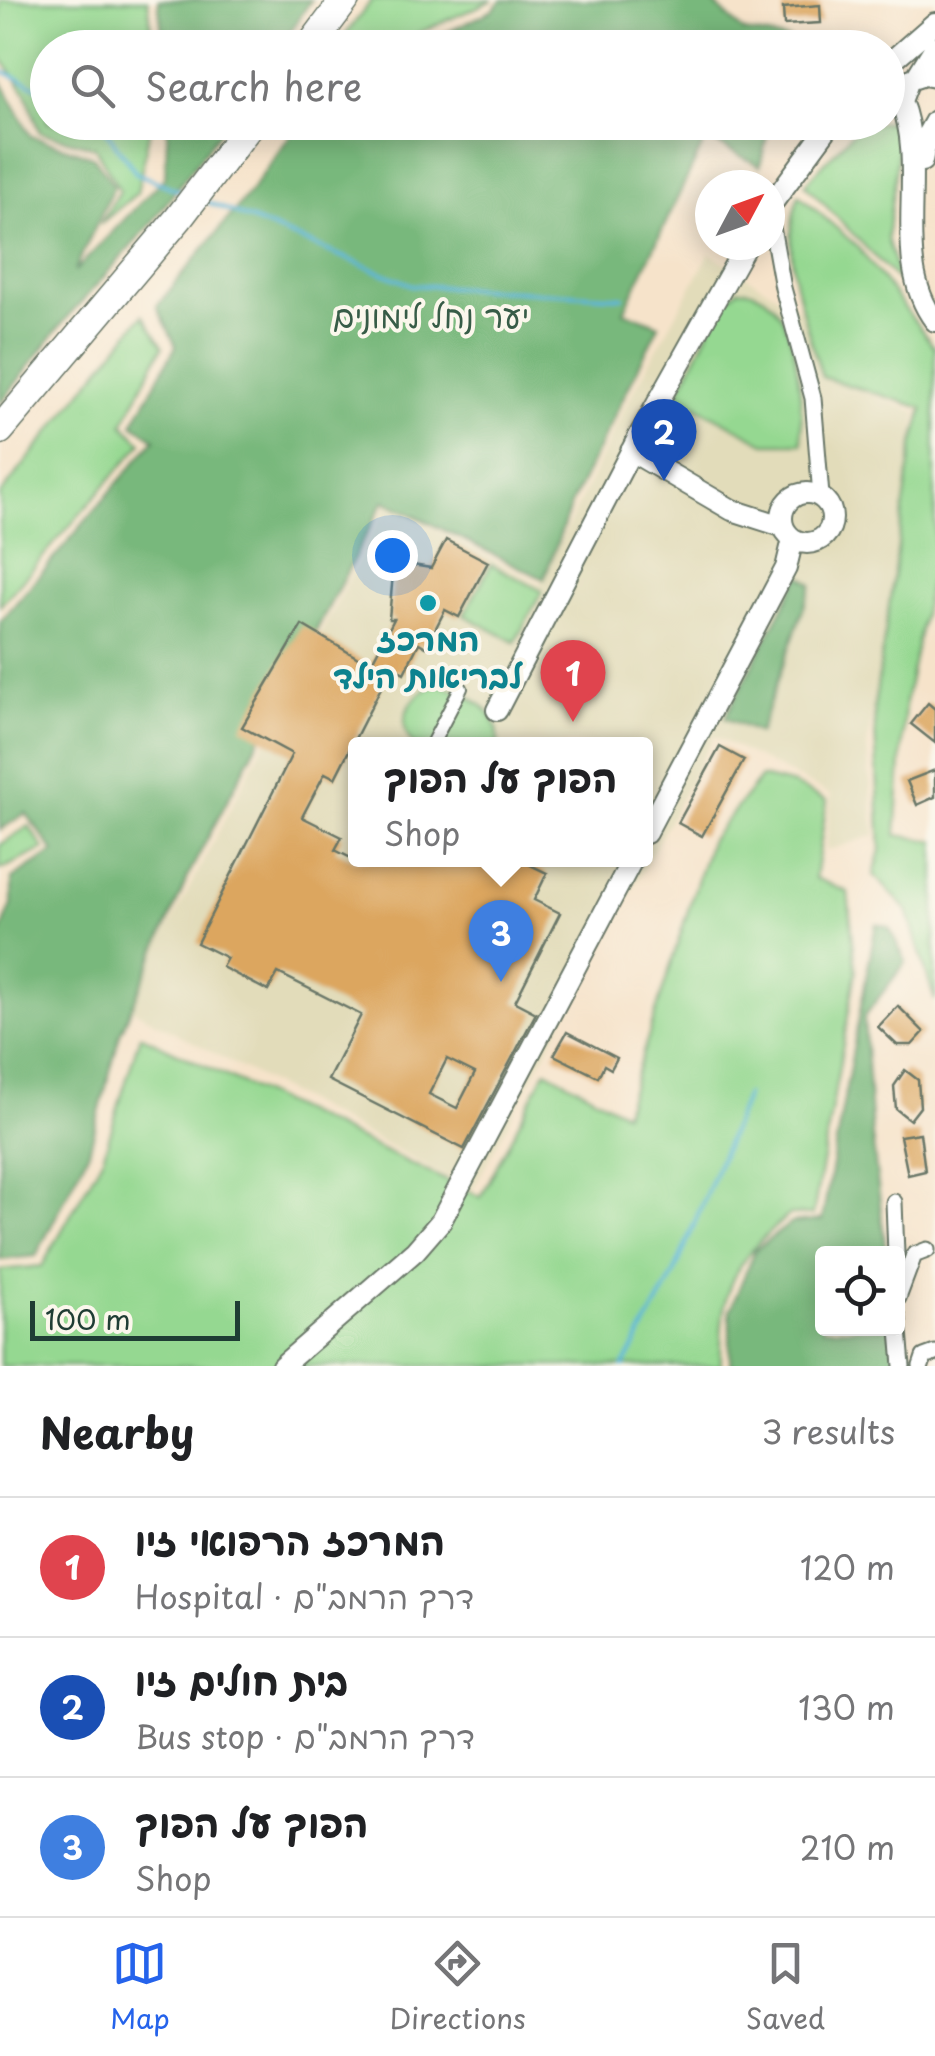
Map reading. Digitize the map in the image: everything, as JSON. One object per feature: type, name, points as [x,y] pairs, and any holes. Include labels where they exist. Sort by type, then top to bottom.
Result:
[{"type":"highway","points":[[322,30],[345,0]]},
{"type":"highway","points":[[0,430],[178,219],[238,140]]},
{"type":"street","points":[[905,49],[935,23]]},
{"type":"street","points":[[920,78],[935,47]]},
{"type":"street","points":[[905,113],[916,120],[935,120]]},
{"type":"street","points":[[912,212],[926,135],[935,120]]},
{"type":"street","points":[[905,124],[914,141],[913,264],[922,298],[935,321]]},
{"type":"street","points":[[785,186],[819,140]]},
{"type":"street","points":[[497,710],[634,444],[736,260]]},
{"type":"street","points":[[634,444],[732,510],[826,535],[832,519],[814,494],[817,471],[813,398],[779,260]]},
{"type":"street","points":[[653,820],[786,568],[794,496],[814,494]]},
{"type":"street","points":[[436,737],[461,688]]},
{"type":"street","points":[[282,1366],[415,1251],[441,1221],[628,867]]},
{"type":"street","points":[[894,1202],[896,1246]]},
{"type":"street","points":[[905,1279],[914,1254],[927,1250]]},
{"type":"street","points":[[900,1336],[902,1366]]},
{"type":"street","points":[[921,1366],[924,1356],[935,1354]]},
{"type":"shaded area","points":[[706,260],[721,260],[803,312],[822,377],[917,412],[867,747],[875,835],[826,851],[831,795],[714,736],[653,851],[653,737],[348,737],[348,867],[644,867],[472,1191],[128,1007],[387,504],[540,584],[626,405]]},
{"type":"green space","points":[[0,0],[148,0],[151,30],[30,30],[30,104],[0,56]]},
{"type":"green space","points":[[158,0],[311,0],[292,30],[162,30]]},
{"type":"green space","points":[[372,0],[493,0],[425,30],[349,30]]},
{"type":"green space","points":[[501,0],[710,0],[742,30],[452,30],[493,10]]},
{"type":"green space","points":[[0,79],[30,140],[43,140],[94,157],[114,186],[74,272],[165,177],[167,140],[213,140],[150,225],[60,326],[0,404]]},
{"type":"green space","points":[[69,140],[148,140],[137,193],[100,224],[120,191],[95,147]]},
{"type":"green space","name":"יער נחל לימונים","points":[[287,140],[705,140],[624,311],[659,325],[572,502],[544,579],[384,501],[190,872],[120,1034],[89,1151],[36,1256],[0,1260],[0,934],[12,905],[12,879],[54,852],[26,813],[0,830],[0,622],[155,439],[133,424],[176,346],[157,306]]},
{"type":"green space","name":"יער נחל לימונים","points":[[710,140],[766,140],[760,166]]},
{"type":"green space","points":[[846,140],[899,140],[887,238],[900,283],[805,184]]},
{"type":"green space","points":[[799,195],[858,247],[935,348],[935,556],[905,703],[896,835],[935,841],[935,1001],[907,910],[874,875],[881,850],[874,708],[912,450],[923,408],[822,377],[792,263],[793,217]]},
{"type":"green space","points":[[739,289],[759,294],[775,307],[786,326],[798,375],[802,443],[765,443],[677,396],[722,304]]},
{"type":"green space","points":[[143,315],[163,346],[123,424],[142,443],[0,606],[0,495]]},
{"type":"green space","points":[[491,564],[542,591],[515,642],[464,615]]},
{"type":"green space","points":[[800,575],[812,584],[759,733],[725,718]]},
{"type":"green space","points":[[439,684],[472,698],[489,713],[498,737],[408,737],[405,725],[409,708]]},
{"type":"green space","points":[[761,777],[794,785],[827,801],[815,878],[848,892],[856,971],[813,1215],[789,1215],[741,1264],[726,1298],[721,1366],[0,1366],[0,1270],[42,1266],[103,1157],[140,1035],[481,1197],[546,1070],[624,1113],[710,841]]},
{"type":"green space","points":[[29,826],[44,849],[0,870],[0,845]]},
{"type":"green space","points":[[876,924],[889,927],[906,962],[864,1017],[885,1246],[815,1246],[815,1336],[894,1336],[896,1366],[730,1366],[730,1310],[755,1250],[791,1223],[822,1220]]},
{"type":"building","points":[[820,5],[821,23],[784,25],[783,8]]},
{"type":"building","points":[[446,540],[488,562],[459,617],[445,610],[426,647],[419,643],[404,673],[399,670],[387,676],[356,737],[348,737],[348,752],[335,778],[325,773],[302,817],[342,837],[335,850],[348,856],[348,867],[535,867],[547,873],[534,900],[560,913],[515,1002],[536,1013],[464,1149],[328,1080],[361,1015],[278,973],[268,991],[222,967],[227,958],[197,943],[292,754],[242,727],[302,625],[370,665],[394,619],[389,619],[394,562],[431,568]],"holes":[[[447,1059],[475,1073],[457,1108],[429,1094]]]},
{"type":"building","points":[[928,703],[935,709],[935,743],[911,724]]},
{"type":"building","points":[[720,747],[744,760],[702,836],[678,823]]},
{"type":"building","points":[[935,770],[935,797],[917,805],[907,781]]},
{"type":"building","points":[[898,1006],[924,1032],[912,1045],[897,1045],[878,1027]]},
{"type":"building","points":[[567,1032],[617,1058],[611,1069],[604,1065],[598,1077],[554,1055]]},
{"type":"building","points":[[905,1070],[918,1080],[920,1107],[910,1120],[896,1109],[894,1086]]},
{"type":"building","points":[[920,1133],[925,1171],[908,1175],[900,1136]]},
{"type":"waterway","points":[[0,70],[30,84]]},
{"type":"waterway","points":[[113,140],[136,173],[182,192]]},
{"type":"waterway","points":[[205,201],[412,285],[623,297]]},
{"type":"waterway","points":[[624,1366],[674,1274],[746,1095]]},
{"type":"place","name":"בית חולים זיו","points":[[664,481]]},
{"type":"place","name":"המרכז לבריאות הילד","points":[[428,603]]},
{"type":"place","name":"המרכז הרפואי זיו","points":[[573,722]]},
{"type":"place","name":"הפוך על הפוך","points":[[501,982]]}]
